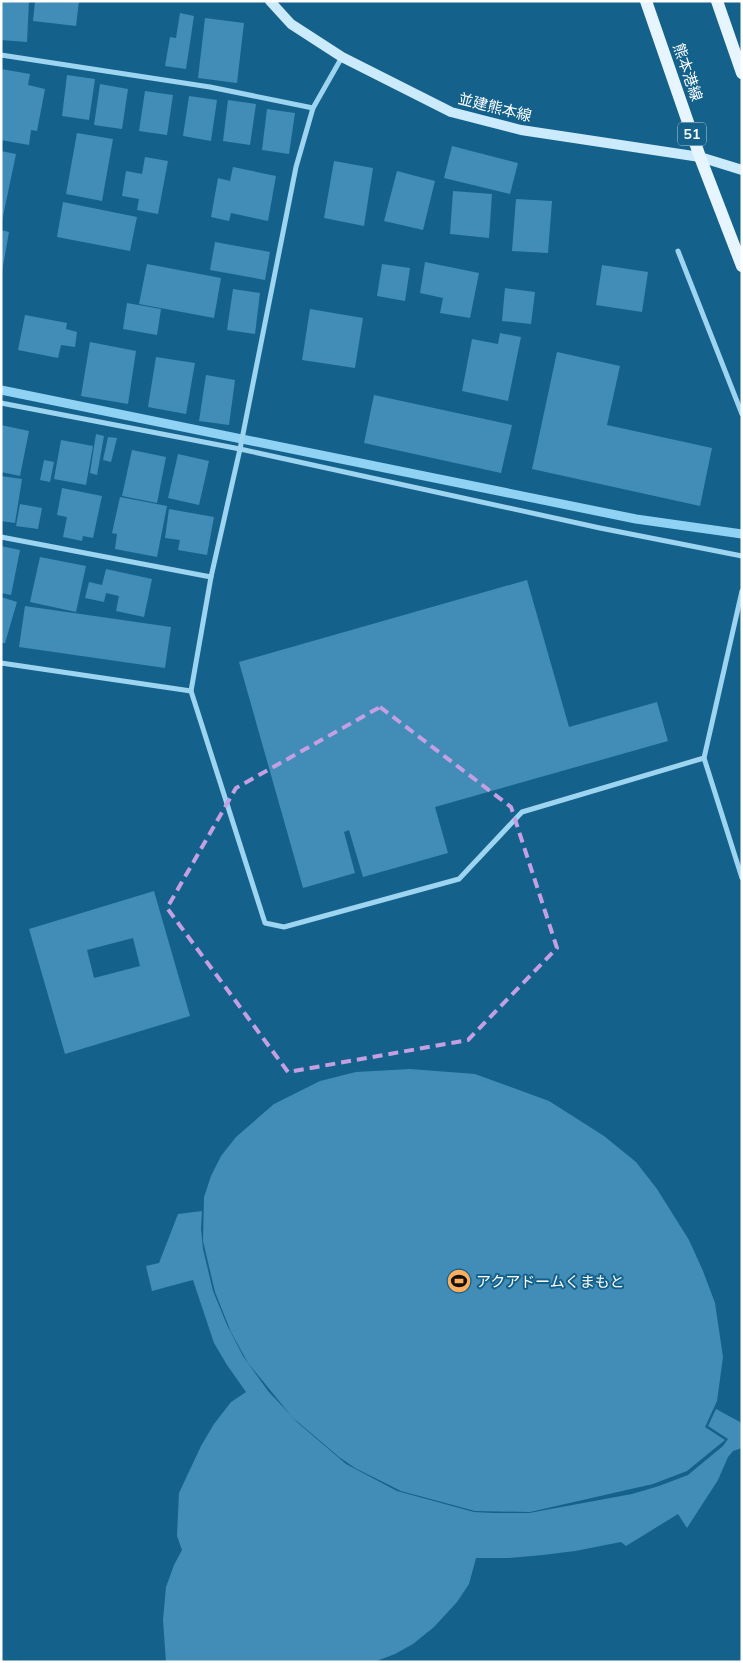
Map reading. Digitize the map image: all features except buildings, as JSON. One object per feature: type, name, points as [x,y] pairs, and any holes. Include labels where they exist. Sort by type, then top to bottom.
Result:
[{"type":"main road","name":"並建熊本線","points":[[270,1],[291,24],[342,57],[451,112],[521,130],[700,157],[742,170]]},
{"type":"main road","name":"熊本港線","points":[[646,1],[700,157],[742,266]]},
{"type":"main road","points":[[717,1],[742,74]]},
{"type":"street","points":[[1,55],[210,87],[313,108]]},
{"type":"street","points":[[342,57],[313,108],[296,167],[240,449],[212,577],[191,691],[265,923],[284,927],[459,879],[522,812],[704,758]]},
{"type":"street","points":[[678,251],[742,414]]},
{"type":"street","points":[[1,403],[240,449],[600,528],[742,556]]},
{"type":"street","points":[[1,537],[212,577]]},
{"type":"street","points":[[742,592],[704,758],[742,878]]},
{"type":"street","points":[[1,663],[191,691]]},
{"type":"highlighted area","points":[[380,707],[511,807],[557,948],[468,1040],[288,1072],[167,908],[236,788]]},
{"type":"waterway","points":[[1,390],[636,519],[742,534]]},
{"type":"place","name":"アクアドームくまもと","points":[[459,1281]]}]
